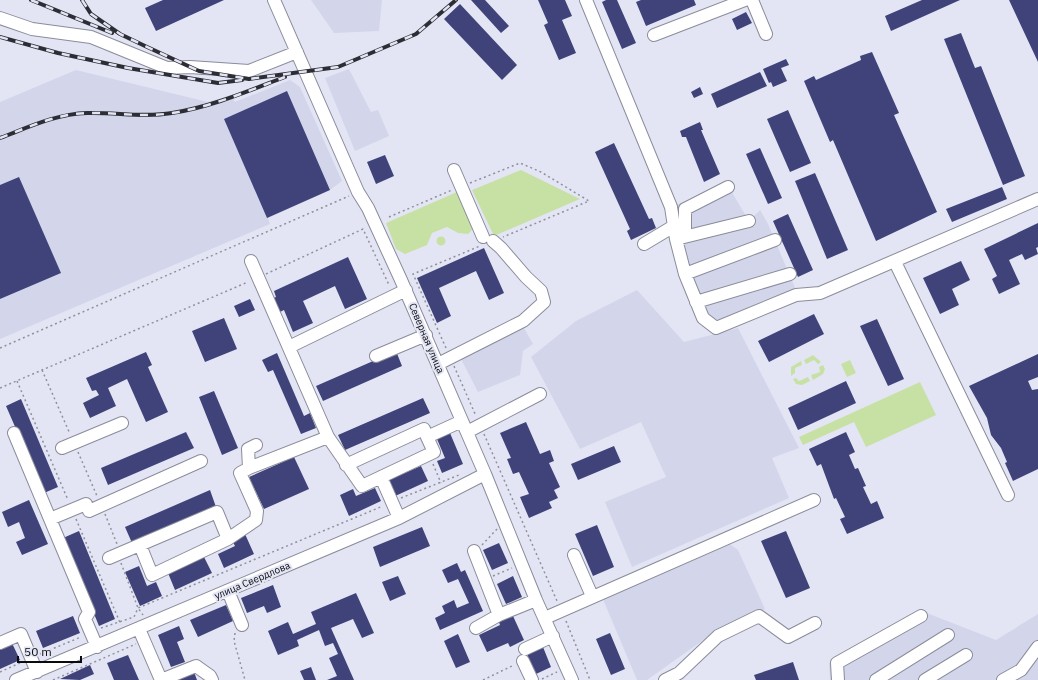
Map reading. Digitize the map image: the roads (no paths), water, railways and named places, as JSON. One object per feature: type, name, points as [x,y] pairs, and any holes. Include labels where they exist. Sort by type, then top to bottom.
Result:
[{"type":"street","name":"Северная улица","points":[[274,0],[358,192],[368,208],[426,335],[485,474],[536,600],[553,636],[566,678]]},
{"type":"street","points":[[586,0],[670,207],[685,274],[696,302],[703,318],[716,328],[796,295],[820,293],[895,262],[1038,199]]},
{"type":"street","points":[[654,35],[745,0]]},
{"type":"street","points":[[752,0],[766,34]]},
{"type":"street","points":[[0,18],[32,29],[91,37],[167,68],[190,67],[250,71],[297,52]]},
{"type":"street","points":[[438,364],[523,321],[544,302],[542,291],[526,277],[501,248],[488,239],[454,170]]},
{"type":"street","points":[[644,244],[674,226],[685,228],[685,210],[728,188]]},
{"type":"street","points":[[676,239],[749,221]]},
{"type":"street","points":[[685,274],[775,240]]},
{"type":"street","points":[[251,261],[328,437],[346,465],[362,486],[434,452],[424,429],[346,465]]},
{"type":"street","points":[[895,262],[1008,495]]},
{"type":"street","points":[[696,302],[790,274]]},
{"type":"street","points":[[289,347],[406,290]]},
{"type":"street","points":[[376,356],[426,335]]},
{"type":"street","points":[[427,437],[465,427],[540,394]]},
{"type":"street","points":[[62,448],[122,423]]},
{"type":"street","points":[[14,433],[89,612],[85,619],[97,647]]},
{"type":"street","points":[[140,545],[152,575],[228,539],[256,520],[257,511],[240,473],[328,437]]},
{"type":"street","points":[[250,468],[248,448],[256,445]]},
{"type":"street","points":[[50,519],[72,510],[101,506],[201,461]]},
{"type":"street","name":"улица Свердлова","points":[[16,680],[399,518],[485,474]]},
{"type":"street","points":[[381,477],[399,518]]},
{"type":"street","points":[[544,618],[814,500]]},
{"type":"street","points":[[109,558],[217,512],[228,539]]},
{"type":"street","points":[[474,551],[484,580],[499,615]]},
{"type":"street","points":[[574,555],[592,596]]},
{"type":"street","points":[[228,591],[242,625]]},
{"type":"street","points":[[476,628],[499,615],[536,600]]},
{"type":"street","points":[[664,680],[679,673],[718,636],[759,616],[788,637],[815,624]]},
{"type":"street","points":[[838,680],[837,664],[921,616]]},
{"type":"street","points":[[139,629],[161,680],[196,666],[210,676],[212,680]]},
{"type":"street","points":[[0,643],[21,634],[37,672]]},
{"type":"street","points":[[876,680],[948,635]]},
{"type":"street","points":[[532,680],[524,655],[553,636]]},
{"type":"street","points":[[1003,680],[1021,670],[1038,647]]},
{"type":"street","points":[[925,680],[966,655]]},
{"type":"railway","points":[[31,0],[112,33]]},
{"type":"railway","points":[[82,0],[91,14],[120,34],[145,46],[199,71],[249,79],[338,67],[416,34],[456,0]]},
{"type":"railway","points":[[0,37],[58,53],[128,68],[218,83],[242,80]]},
{"type":"railway","points":[[0,138],[53,118],[76,114],[98,113],[151,115],[187,110],[229,98],[285,77]]}]
